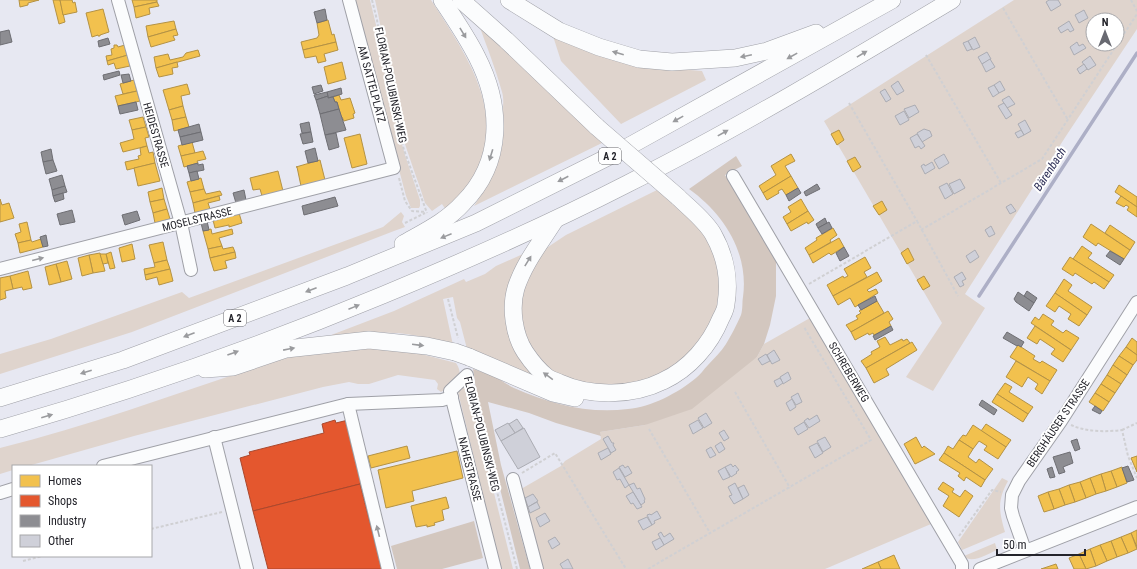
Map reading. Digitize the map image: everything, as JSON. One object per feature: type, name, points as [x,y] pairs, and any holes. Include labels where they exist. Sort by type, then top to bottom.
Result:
[{"type":"highway","points":[[347,276],[439,223],[463,204],[485,173],[489,163],[495,142],[495,130],[493,103],[486,77],[477,57],[461,29],[442,0]]},
{"type":"highway","points":[[183,371],[233,367],[286,349],[369,340],[461,351],[553,393],[572,398],[597,401],[632,399],[656,393],[673,385],[686,376],[705,359],[722,337],[731,320],[736,301],[738,284],[735,262],[724,237],[712,221],[681,196],[461,0]]},
{"type":"highway","points":[[469,0],[601,125]]},
{"type":"highway","points":[[509,0],[559,31],[599,47],[639,59],[672,62],[735,58],[767,51],[863,17]]},
{"type":"highway","name":"A 2","points":[[0,398],[123,360],[347,276],[484,220],[624,149],[892,0]]},
{"type":"highway","points":[[0,429],[50,415],[183,371],[312,324],[438,272],[555,220],[692,151],[828,74],[952,0]]},
{"type":"highway","points":[[555,220],[521,272],[515,290],[513,308],[516,331],[522,346],[530,360],[548,378],[568,387],[587,391],[614,393],[642,388],[663,381],[691,362],[705,347],[716,331],[726,305],[728,277],[722,254],[708,227],[681,196]]},
{"type":"street","name":"HEIDESTRASSE","points":[[118,0],[181,223],[191,270]]},
{"type":"street","name":"AM SATTELPLATZ","points":[[349,0],[394,168]]},
{"type":"street","name":"MOSELSTRASSE","points":[[0,268],[394,168]]},
{"type":"street","name":"SCHREBERWEG","points":[[733,176],[962,564],[962,569]]},
{"type":"street","name":"BERGHÄUSER STRASSE","points":[[1025,550],[1012,516],[1012,495],[1019,481],[1061,420],[1137,302]]},
{"type":"street","points":[[107,465],[348,404],[442,400],[452,397],[450,391],[467,375]]},
{"type":"street","name":"NAHESTRASSE","points":[[452,397],[495,569]]},
{"type":"street","points":[[348,404],[388,569]]},
{"type":"street","points":[[214,437],[247,569]]},
{"type":"street","points":[[513,479],[537,569]]},
{"type":"street","points":[[0,493],[12,489]]},
{"type":"street","points":[[980,569],[1137,506]]},
{"type":"path","name":"FLORIAN-POLUBINSKI-WEG","points":[[372,0],[378,20],[386,72],[397,123],[404,150],[427,213]]},
{"type":"path","points":[[921,230],[1042,159],[1137,12],[1130,0]]},
{"type":"path","points":[[1003,8],[1068,120]]},
{"type":"path","points":[[926,55],[1001,184]]},
{"type":"path","points":[[849,103],[958,296]]},
{"type":"path","points":[[394,168],[408,205],[412,211],[427,213]]},
{"type":"path","points":[[405,223],[427,213]]},
{"type":"path","points":[[800,290],[917,221]]},
{"type":"path","points":[[448,299],[461,351]]},
{"type":"path","points":[[648,569],[871,440],[804,328]]},
{"type":"path","name":"FLORIAN-POLUBINSKI-WEG","points":[[467,375],[517,569]]},
{"type":"path","points":[[735,392],[790,488]]},
{"type":"path","points":[[1061,420],[1075,427],[1112,431],[1122,430],[1137,423]]},
{"type":"path","points":[[649,429],[710,533]]},
{"type":"path","points":[[1122,430],[1128,456],[1137,478]]},
{"type":"path","points":[[513,479],[555,453],[626,569]]},
{"type":"path","points":[[951,547],[992,490],[1012,495]]},
{"type":"path","points":[[152,529],[232,509]]},
{"type":"path","points":[[23,561],[39,557]]},
{"type":"shaded area","points":[[354,0],[370,0],[393,112],[420,200],[419,208],[411,208],[406,196]]},
{"type":"shaded area","points":[[375,0],[431,0],[469,62],[478,84],[485,107],[487,130],[484,153],[474,177],[446,210],[442,204],[432,211],[425,203],[409,156],[396,111]]},
{"type":"shaded area","points":[[1014,0],[1137,0],[1137,29],[1125,47],[1125,12],[1085,12],[1085,52],[1122,52],[965,294],[985,308],[933,391],[906,377],[942,323],[824,121]]},
{"type":"shaded area","points":[[479,25],[604,142],[474,206],[489,183],[494,172],[501,150],[504,125],[503,94]]},
{"type":"shaded area","points":[[553,36],[666,68],[702,71],[706,80],[621,124],[561,61]]},
{"type":"shaded area","points":[[736,156],[742,166],[725,175],[776,261],[776,296],[770,325],[764,344],[757,357],[692,409],[645,425],[600,432],[601,436],[556,423],[529,413],[488,402],[501,465],[530,569],[520,569],[477,396],[473,369],[493,376],[514,388],[541,399],[584,409],[598,410],[637,408],[673,394],[696,378],[724,347],[736,326],[742,313],[744,281],[738,250],[731,236],[713,210],[689,189]]},
{"type":"shaded area","points":[[657,190],[698,227],[716,252],[723,297],[706,337],[670,370],[641,383],[582,387],[543,366],[521,328],[520,295],[542,251],[566,235]]},
{"type":"shaded area","points":[[401,212],[404,216],[402,222],[405,227],[132,332],[0,374],[0,354],[51,339],[182,292],[189,298],[383,227]]},
{"type":"shaded area","points":[[523,254],[513,273],[508,291],[505,305],[505,319],[512,345],[527,369],[538,380],[467,349],[460,322],[457,318],[453,297],[443,299],[453,345],[424,337],[395,333],[369,333],[326,337],[394,311],[464,279],[466,282],[485,274],[496,266]]},
{"type":"shaded area","points":[[810,318],[931,524],[825,569],[542,569],[521,489],[561,466],[565,461],[601,439],[600,432],[645,425],[757,357],[764,344]]},
{"type":"shaded area","points":[[371,348],[402,349],[456,363],[460,373],[454,384],[441,392],[437,389],[438,384],[435,380],[398,375],[369,384],[349,382],[323,387],[134,436],[32,465],[12,465],[12,470],[0,474],[0,448],[71,429],[291,357]]},
{"type":"shaded area","points":[[460,386],[468,389],[513,569],[501,569],[457,388]]},
{"type":"shaded area","points":[[1002,478],[1008,481],[1002,494],[1000,506],[1001,518],[1005,532],[962,550],[958,542]]},
{"type":"shaded area","points":[[474,521],[483,558],[442,569],[397,569],[391,546]]},
{"type":"shaded area","points":[[995,543],[997,550],[985,556],[971,559],[964,556]]},
{"type":"building: Homes","points":[[19,0],[39,0],[20,7]]},
{"type":"building: Homes","points":[[53,0],[60,0],[65,22],[59,24]]},
{"type":"building: Homes","points":[[60,0],[72,0],[73,3],[75,2],[77,12],[63,15]]},
{"type":"building: Homes","points":[[132,0],[157,0],[157,2],[134,7]]},
{"type":"building: Homes","points":[[157,2],[159,6],[149,8],[150,14],[136,18],[134,7]]},
{"type":"building: Homes","points":[[103,9],[109,32],[100,36],[98,35],[92,37],[86,13]]},
{"type":"building: Homes","points":[[328,20],[332,35],[334,34],[336,42],[303,50],[301,42],[317,38],[319,35],[317,23]]},
{"type":"building: Homes","points":[[174,21],[176,29],[148,37],[146,26]]},
{"type":"building: Homes","points":[[176,29],[178,35],[173,36],[175,40],[151,47],[148,37]]},
{"type":"building: Homes","points":[[336,42],[338,50],[324,54],[326,61],[318,63],[316,56],[305,58],[303,50]]},
{"type":"building: Homes","points":[[114,45],[117,45],[118,47],[125,45],[128,55],[107,61],[106,56],[112,55],[111,49],[114,48]]},
{"type":"building: Homes","points":[[198,50],[200,56],[156,68],[154,57],[168,54],[170,60],[183,57],[186,53]]},
{"type":"building: Homes","points":[[128,55],[130,66],[116,69],[114,63],[108,65],[107,61]]},
{"type":"building: Homes","points":[[177,62],[178,67],[172,68],[173,74],[159,77],[156,68]]},
{"type":"building: Homes","points":[[342,62],[346,79],[328,84],[324,67]]},
{"type":"building: Homes","points":[[134,80],[137,91],[123,94],[120,84]]},
{"type":"building: Homes","points":[[187,84],[190,94],[181,96],[183,106],[169,110],[163,90]]},
{"type":"building: Homes","points":[[137,91],[140,101],[118,106],[115,96]]},
{"type":"building: Homes","points":[[339,95],[341,100],[350,98],[355,113],[353,114],[354,118],[344,121],[341,117],[337,102],[335,102],[333,97]]},
{"type":"building: Homes","points":[[183,106],[186,117],[172,120],[169,110]]},
{"type":"building: Homes","points":[[143,117],[146,127],[132,130],[129,120]]},
{"type":"building: Homes","points":[[186,117],[189,127],[174,131],[172,120]]},
{"type":"building: Homes","points":[[146,127],[149,137],[145,138],[147,146],[123,152],[120,143],[134,139],[132,130]]},
{"type":"building: Homes","points":[[839,130],[844,140],[837,145],[831,134]]},
{"type":"building: Homes","points":[[360,134],[367,164],[352,168],[344,138]]},
{"type":"building: Homes","points":[[192,142],[195,153],[181,156],[178,146]]},
{"type":"building: Homes","points":[[147,146],[149,153],[153,152],[155,163],[127,170],[125,162],[139,159],[138,156],[141,155],[140,148]]},
{"type":"building: Homes","points":[[203,151],[206,159],[184,167],[181,156]]},
{"type":"building: Homes","points":[[791,154],[795,161],[785,166],[791,176],[763,193],[759,186],[776,175],[771,166]]},
{"type":"building: Homes","points":[[855,157],[861,167],[853,172],[847,161]]},
{"type":"building: Homes","points":[[320,160],[325,180],[301,186],[296,167]]},
{"type":"building: Homes","points":[[155,163],[160,181],[138,186],[134,168]]},
{"type":"building: Homes","points":[[278,171],[283,191],[262,196],[260,189],[253,190],[250,178]]},
{"type":"building: Homes","points":[[791,176],[798,188],[786,195],[782,189],[778,191],[779,193],[767,200],[763,193]]},
{"type":"building: Homes","points":[[201,178],[204,189],[190,192],[187,182]]},
{"type":"building: Homes","points":[[1119,185],[1137,197],[1137,207],[1115,192]]},
{"type":"building: Homes","points":[[162,188],[164,199],[150,202],[148,192]]},
{"type":"building: Homes","points":[[204,189],[206,194],[220,191],[222,195],[193,203],[190,192]]},
{"type":"building: Homes","points":[[219,196],[220,200],[208,203],[210,209],[195,213],[193,203]]},
{"type":"building: Homes","points":[[1121,196],[1137,207],[1137,217],[1127,210],[1129,207],[1126,205],[1124,207],[1116,203]]},
{"type":"building: Homes","points":[[0,199],[2,205],[9,203],[14,218],[0,222]]},
{"type":"building: Homes","points":[[164,199],[167,209],[153,213],[150,202]]},
{"type":"building: Homes","points":[[801,199],[808,211],[787,224],[783,217],[791,212],[788,207]]},
{"type":"building: Homes","points":[[882,201],[887,210],[879,215],[873,206]]},
{"type":"building: Homes","points":[[167,209],[170,219],[155,223],[153,213]]},
{"type":"building: Homes","points":[[808,211],[814,220],[808,224],[807,222],[791,231],[787,224]]},
{"type":"building: Homes","points":[[239,213],[242,223],[229,227],[229,225],[215,228],[213,220]]},
{"type":"building: Homes","points":[[27,222],[31,240],[18,243],[15,234],[21,232],[19,224]]},
{"type":"building: Homes","points":[[1091,224],[1130,250],[1124,259],[1098,243],[1096,246],[1083,237]]},
{"type":"building: Homes","points":[[1110,225],[1135,242],[1130,250],[1105,233]]},
{"type":"building: Homes","points":[[833,228],[837,235],[830,240],[831,242],[809,255],[805,248],[817,240],[816,238]]},
{"type":"building: Homes","points":[[211,229],[212,234],[232,229],[233,234],[219,238],[222,246],[208,249],[203,231]]},
{"type":"building: Homes","points":[[839,238],[844,247],[831,255],[829,253],[813,263],[809,255]]},
{"type":"building: Homes","points":[[41,239],[43,247],[20,253],[18,243],[31,240],[32,242]]},
{"type":"building: Homes","points":[[163,242],[167,260],[154,263],[149,245]]},
{"type":"building: Homes","points":[[132,244],[135,259],[122,262],[119,248]]},
{"type":"building: Homes","points":[[222,246],[223,249],[233,247],[235,252],[210,258],[208,249]]},
{"type":"building: Homes","points":[[1082,246],[1092,253],[1088,258],[1114,275],[1109,282],[1073,259]]},
{"type":"building: Homes","points":[[908,248],[914,260],[907,264],[901,253]]},
{"type":"building: Homes","points":[[111,252],[115,268],[110,269],[106,254]]},
{"type":"building: Homes","points":[[235,252],[236,258],[225,261],[227,268],[214,271],[210,258]]},
{"type":"building: Homes","points":[[100,253],[105,271],[93,273],[89,255]]},
{"type":"building: Homes","points":[[100,254],[106,254],[108,263],[103,264]]},
{"type":"building: Homes","points":[[89,255],[93,273],[82,276],[78,258]]},
{"type":"building: Homes","points":[[865,257],[871,268],[864,272],[867,277],[833,296],[827,285],[843,276],[844,278],[848,276],[844,269]]},
{"type":"building: Homes","points":[[1070,257],[1109,282],[1104,289],[1094,282],[1092,284],[1075,273],[1073,276],[1062,269]]},
{"type":"building: Homes","points":[[167,260],[170,269],[145,275],[144,269],[155,267],[154,263]]},
{"type":"building: Homes","points":[[67,261],[72,279],[61,282],[56,264]]},
{"type":"building: Homes","points":[[56,264],[61,282],[49,285],[45,267]]},
{"type":"building: Homes","points":[[170,269],[173,281],[159,285],[157,277],[146,280],[145,275]]},
{"type":"building: Homes","points":[[28,271],[32,288],[23,290],[22,287],[13,289],[10,276]]},
{"type":"building: Homes","points":[[877,272],[882,281],[867,290],[869,292],[876,289],[878,293],[855,307],[850,298],[838,305],[833,296]]},
{"type":"building: Homes","points":[[10,276],[13,289],[5,291],[6,298],[0,300],[0,278]]},
{"type":"building: Homes","points":[[924,276],[930,286],[923,290],[917,280]]},
{"type":"building: Homes","points":[[1064,279],[1072,285],[1068,291],[1092,307],[1087,315],[1055,293]]},
{"type":"building: Homes","points":[[1055,293],[1087,315],[1079,326],[1068,319],[1071,314],[1059,306],[1055,312],[1046,306]]},
{"type":"building: Homes","points":[[877,301],[884,313],[851,332],[846,325],[858,319],[856,316],[861,313],[859,311]]},
{"type":"building: Homes","points":[[888,311],[893,319],[889,322],[891,326],[874,335],[873,333],[869,335],[868,333],[855,340],[851,332]]},
{"type":"building: Homes","points":[[1043,314],[1054,321],[1051,325],[1063,333],[1066,330],[1079,338],[1071,350],[1031,323],[1035,317],[1039,320]]},
{"type":"building: Homes","points":[[1035,326],[1071,350],[1063,362],[1051,354],[1055,349],[1040,339],[1037,344],[1027,338]]},
{"type":"building: Homes","points":[[885,337],[890,345],[902,339],[903,341],[907,339],[910,343],[866,368],[861,361],[872,354],[871,352],[880,347],[877,341]]},
{"type":"building: Homes","points":[[1132,338],[1137,342],[1137,355],[1126,347]]},
{"type":"building: Homes","points":[[912,342],[917,350],[886,369],[889,375],[874,383],[866,368]]},
{"type":"building: Homes","points":[[1018,345],[1035,356],[1033,359],[1040,363],[1042,361],[1057,370],[1050,381],[1010,357]]},
{"type":"building: Homes","points":[[1126,347],[1137,355],[1137,360],[1133,365],[1119,356]]},
{"type":"building: Homes","points":[[1119,356],[1133,365],[1127,375],[1113,365]]},
{"type":"building: Homes","points":[[1016,361],[1050,381],[1042,394],[1035,389],[1038,384],[1028,377],[1022,387],[1006,377]]},
{"type":"building: Homes","points":[[1113,365],[1127,375],[1121,384],[1107,375]]},
{"type":"building: Homes","points":[[1107,375],[1121,384],[1115,393],[1101,384]]},
{"type":"building: Homes","points":[[1005,383],[1012,387],[1009,392],[1033,407],[1028,414],[997,394]]},
{"type":"building: Homes","points":[[1101,384],[1115,393],[1109,402],[1095,393]]},
{"type":"building: Homes","points":[[1095,393],[1109,402],[1103,411],[1089,402]]},
{"type":"building: Homes","points":[[997,394],[1028,414],[1023,422],[992,402]]},
{"type":"building: Homes","points":[[986,424],[1011,440],[1006,447],[981,431]]},
{"type":"building: Homes","points":[[973,425],[1006,447],[998,459],[984,450],[987,446],[979,441],[973,449],[959,440],[963,435],[966,436]]},
{"type":"building: Homes","points":[[916,437],[922,448],[924,446],[935,454],[915,464],[904,444]]},
{"type":"building: Homes","points":[[959,440],[973,449],[968,457],[976,463],[979,459],[993,469],[985,480],[944,453],[948,446],[953,449]]},
{"type":"building: Homes","points":[[407,446],[410,458],[371,468],[368,456]]},
{"type":"building: Homes","points":[[457,451],[463,478],[412,491],[414,501],[386,508],[378,470]]},
{"type":"building: Homes","points":[[944,453],[985,480],[981,487],[966,477],[964,481],[958,476],[960,473],[939,460]]},
{"type":"building: Homes","points":[[1137,456],[1137,472],[1131,458]]},
{"type":"building: Homes","points":[[1122,467],[1127,483],[1117,487],[1111,471]]},
{"type":"building: Homes","points":[[1111,471],[1117,487],[1106,491],[1101,474]]},
{"type":"building: Homes","points":[[1101,474],[1106,491],[1096,494],[1090,478]]},
{"type":"building: Homes","points":[[1090,478],[1096,494],[1086,498],[1080,482]]},
{"type":"building: Homes","points":[[943,482],[954,489],[952,492],[960,497],[965,490],[973,496],[959,517],[943,506],[949,496],[938,489]]},
{"type":"building: Homes","points":[[1080,482],[1086,498],[1075,502],[1069,485]]},
{"type":"building: Homes","points":[[1069,485],[1075,502],[1065,505],[1059,489]]},
{"type":"building: Homes","points":[[1059,489],[1065,505],[1054,509],[1048,492]]},
{"type":"building: Homes","points":[[1048,492],[1054,509],[1044,512],[1038,496]]},
{"type":"building: Homes","points":[[446,497],[449,508],[442,510],[444,520],[427,527],[427,525],[416,527],[411,506]]},
{"type":"building: Homes","points":[[1137,530],[1137,547],[1131,533]]},
{"type":"building: Homes","points":[[1131,533],[1137,549],[1128,553],[1121,537]]},
{"type":"building: Homes","points":[[1121,537],[1128,553],[1117,557],[1111,541]]},
{"type":"building: Homes","points":[[1111,541],[1117,557],[1107,561],[1100,545]]},
{"type":"building: Homes","points":[[1100,545],[1107,561],[1096,566],[1090,549]]},
{"type":"building: Homes","points":[[1090,549],[1096,566],[1086,569],[1079,554]]},
{"type":"building: Homes","points":[[1079,554],[1086,569],[1074,569],[1069,558]]},
{"type":"building: Homes","points":[[894,555],[900,569],[881,569],[878,562]]},
{"type":"building: Homes","points":[[878,562],[881,569],[862,569]]},
{"type":"building: Homes","points":[[1056,564],[1058,569],[1041,569]]},
{"type":"building: Shops","points":[[335,420],[336,423],[348,420],[364,483],[253,511],[240,458],[250,455],[249,452],[324,433],[322,424]]},
{"type":"building: Shops","points":[[360,484],[382,569],[268,569],[253,511]]},
{"type":"building: Industry","points":[[325,9],[327,20],[317,23],[314,12]]},
{"type":"building: Industry","points":[[9,30],[12,42],[0,45],[0,32]]},
{"type":"building: Industry","points":[[108,38],[110,44],[99,47],[98,41]]},
{"type":"building: Industry","points":[[119,71],[120,75],[104,80],[103,75]]},
{"type":"building: Industry","points":[[129,74],[131,81],[123,83],[121,75]]},
{"type":"building: Industry","points":[[321,85],[323,91],[314,94],[312,87]]},
{"type":"building: Industry","points":[[341,88],[342,94],[328,98],[327,92]]},
{"type":"building: Industry","points":[[327,92],[328,96],[316,100],[314,95]]},
{"type":"building: Industry","points":[[328,96],[328,98],[333,97],[335,102],[337,102],[339,109],[320,114],[316,100]]},
{"type":"building: Industry","points":[[136,102],[138,110],[120,114],[118,106]]},
{"type":"building: Industry","points":[[339,109],[346,130],[325,135],[320,114]]},
{"type":"building: Industry","points":[[309,122],[311,132],[302,133],[300,124]]},
{"type":"building: Industry","points":[[199,124],[201,132],[180,137],[178,130]]},
{"type":"building: Industry","points":[[201,132],[203,140],[182,145],[180,137]]},
{"type":"building: Industry","points":[[311,132],[313,142],[303,144],[300,134]]},
{"type":"building: Industry","points":[[336,133],[339,147],[329,150],[325,135]]},
{"type":"building: Industry","points":[[315,148],[318,161],[308,163],[305,151]]},
{"type":"building: Industry","points":[[51,149],[53,160],[43,162],[41,152]]},
{"type":"building: Industry","points":[[53,160],[57,171],[46,174],[43,162]]},
{"type":"building: Industry","points":[[198,163],[198,165],[203,164],[204,170],[189,173],[187,166]]},
{"type":"building: Industry","points":[[197,171],[199,179],[191,181],[189,173]]},
{"type":"building: Industry","points":[[62,175],[65,186],[52,190],[49,179]]},
{"type":"building: Industry","points":[[817,184],[820,189],[806,196],[804,192]]},
{"type":"building: Industry","points":[[65,186],[67,192],[53,196],[52,190]]},
{"type":"building: Industry","points":[[798,188],[801,193],[789,201],[786,195]]},
{"type":"building: Industry","points":[[244,190],[246,200],[236,203],[233,193]]},
{"type":"building: Industry","points":[[63,193],[64,199],[55,202],[53,196]]},
{"type":"building: Industry","points":[[335,197],[338,206],[304,215],[302,206]]},
{"type":"building: Industry","points":[[72,210],[75,222],[60,225],[57,214]]},
{"type":"building: Industry","points":[[137,211],[140,220],[125,225],[122,215]]},
{"type":"building: Industry","points":[[825,218],[827,223],[818,228],[816,224]]},
{"type":"building: Industry","points":[[207,221],[209,230],[203,231],[201,223]]},
{"type":"building: Industry","points":[[829,222],[832,228],[822,234],[818,228]]},
{"type":"building: Industry","points":[[46,235],[48,246],[43,247],[40,237]]},
{"type":"building: Industry","points":[[844,247],[849,256],[840,261],[836,253]]},
{"type":"building: Industry","points":[[1110,251],[1124,259],[1120,265],[1106,256]]},
{"type":"building: Industry","points":[[1027,291],[1037,298],[1034,303],[1024,296]]},
{"type":"building: Industry","points":[[1018,292],[1034,303],[1029,311],[1014,299]]},
{"type":"building: Industry","points":[[875,296],[877,301],[861,310],[858,305]]},
{"type":"building: Industry","points":[[891,326],[893,330],[875,340],[873,336]]},
{"type":"building: Industry","points":[[1007,332],[1024,342],[1021,347],[1003,338]]},
{"type":"building: Industry","points":[[982,400],[997,410],[994,415],[979,405]]},
{"type":"building: Industry","points":[[1095,406],[1102,411],[1100,414],[1092,410]]},
{"type":"building: Industry","points":[[1077,439],[1080,449],[1075,451],[1071,441]]},
{"type":"building: Industry","points":[[1070,452],[1073,463],[1063,467],[1065,472],[1059,474],[1053,457]]},
{"type":"building: Industry","points":[[1128,466],[1134,480],[1127,482],[1122,468]]},
{"type":"building: Industry","points":[[1052,467],[1055,477],[1050,478],[1047,469]]},
{"type":"building: Other","points":[[1049,0],[1058,0],[1061,5],[1051,11],[1046,2]]},
{"type":"building: Other","points":[[1084,10],[1085,20],[1079,23],[1075,15]]},
{"type":"building: Other","points":[[1069,21],[1074,30],[1070,32],[1068,29],[1061,33],[1058,28]]},
{"type":"building: Other","points":[[975,37],[980,47],[973,50],[968,41]]},
{"type":"building: Other","points":[[968,41],[972,49],[967,51],[963,43]]},
{"type":"building: Other","points":[[1077,42],[1079,46],[1083,44],[1085,49],[1074,55],[1070,47]]},
{"type":"building: Other","points":[[987,52],[991,59],[982,64],[978,57]]},
{"type":"building: Other","points":[[1090,56],[1096,65],[1088,70],[1082,62]]},
{"type":"building: Other","points":[[990,59],[995,67],[986,72],[982,64]]},
{"type":"building: Other","points":[[1084,64],[1087,69],[1080,74],[1077,69]]},
{"type":"building: Other","points":[[898,81],[904,91],[897,95],[891,86]]},
{"type":"building: Other","points":[[1000,81],[1005,90],[999,93],[994,85]]},
{"type":"building: Other","points":[[994,85],[999,93],[993,97],[988,88]]},
{"type":"building: Other","points":[[885,89],[891,99],[886,102],[880,92]]},
{"type":"building: Other","points":[[1009,96],[1015,104],[1007,108],[1002,100]]},
{"type":"building: Other","points":[[1004,103],[1012,115],[1006,119],[998,106]]},
{"type":"building: Other","points":[[915,105],[919,112],[909,118],[904,109]]},
{"type":"building: Other","points":[[904,111],[909,120],[900,125],[895,116]]},
{"type":"building: Other","points":[[1025,120],[1031,131],[1024,135],[1018,124]]},
{"type":"building: Other","points":[[924,129],[930,131],[932,136],[922,142],[917,133]]},
{"type":"building: Other","points":[[1021,130],[1024,135],[1018,138],[1015,133]]},
{"type":"building: Other","points":[[917,134],[925,146],[921,149],[919,146],[915,148],[910,138]]},
{"type":"building: Other","points":[[944,154],[949,163],[939,169],[934,160]]},
{"type":"building: Other","points":[[932,162],[935,168],[925,174],[921,166],[924,164],[925,166]]},
{"type":"building: Other","points":[[960,179],[965,188],[954,194],[949,184]]},
{"type":"building: Other","points":[[947,183],[953,194],[945,199],[939,187]]},
{"type":"building: Other","points":[[1011,204],[1016,211],[1010,214],[1006,207]]},
{"type":"building: Other","points":[[991,226],[995,234],[989,237],[985,230]]},
{"type":"building: Other","points":[[975,250],[979,257],[970,263],[966,256]]},
{"type":"building: Other","points":[[962,272],[966,279],[962,281],[964,285],[960,287],[954,277]]},
{"type":"building: Other","points":[[774,350],[780,360],[772,364],[767,355]]},
{"type":"building: Other","points":[[766,354],[770,361],[762,365],[758,359]]},
{"type":"building: Other","points":[[788,372],[791,379],[783,384],[780,377]]},
{"type":"building: Other","points":[[780,378],[783,383],[777,387],[774,381]]},
{"type":"building: Other","points":[[798,393],[802,402],[796,405],[791,397]]},
{"type":"building: Other","points":[[792,399],[796,407],[790,411],[786,403]]},
{"type":"building: Other","points":[[706,413],[712,423],[704,428],[698,418]]},
{"type":"building: Other","points":[[817,415],[820,421],[809,428],[804,421]]},
{"type":"building: Other","points":[[517,419],[523,428],[515,433],[509,424]]},
{"type":"building: Other","points":[[698,420],[703,428],[693,434],[689,425]]},
{"type":"building: Other","points":[[804,422],[808,429],[798,435],[794,428]]},
{"type":"building: Other","points":[[508,423],[515,433],[501,441],[495,430]]},
{"type":"building: Other","points":[[524,428],[540,457],[518,469],[501,441]]},
{"type":"building: Other","points":[[724,430],[729,438],[724,441],[719,433]]},
{"type":"building: Other","points":[[608,436],[612,443],[614,443],[613,445],[616,450],[611,453],[603,439]]},
{"type":"building: Other","points":[[825,437],[831,447],[823,452],[817,441]]},
{"type":"building: Other","points":[[721,442],[725,449],[719,453],[715,446]]},
{"type":"building: Other","points":[[817,443],[823,453],[815,458],[809,447]]},
{"type":"building: Other","points":[[711,447],[716,455],[710,458],[706,450]]},
{"type":"building: Other","points":[[608,448],[611,454],[601,460],[598,453]]},
{"type":"building: Other","points":[[731,464],[733,467],[735,465],[739,470],[731,477],[725,467]]},
{"type":"building: Other","points":[[623,465],[625,468],[628,466],[632,473],[625,477],[619,467]]},
{"type":"building: Other","points":[[725,467],[730,477],[723,480],[718,471]]},
{"type":"building: Other","points":[[619,468],[629,485],[625,488],[620,479],[617,480],[613,472]]},
{"type":"building: Other","points":[[634,483],[637,489],[640,488],[645,499],[645,502],[641,505],[629,485]]},
{"type":"building: Other","points":[[735,483],[743,499],[734,504],[729,496],[732,495],[728,487]]},
{"type":"building: Other","points":[[744,485],[749,495],[743,499],[738,488]]},
{"type":"building: Other","points":[[633,492],[642,507],[637,509],[633,503],[631,504],[626,496]]},
{"type":"building: Other","points":[[533,494],[538,501],[528,507],[525,498]]},
{"type":"building: Other","points":[[537,502],[540,508],[530,513],[528,507]]},
{"type":"building: Other","points":[[657,511],[661,518],[654,521],[655,523],[652,525],[647,515],[651,515]]},
{"type":"building: Other","points":[[545,513],[550,521],[540,527],[536,518]]},
{"type":"building: Other","points":[[647,517],[652,525],[643,530],[638,521]]},
{"type":"building: Other","points":[[661,532],[664,537],[670,533],[674,539],[664,545],[658,534]]},
{"type":"building: Other","points":[[555,537],[560,544],[552,549],[548,541]]},
{"type":"building: Other","points":[[660,538],[664,545],[656,550],[652,542]]},
{"type":"building: Other","points":[[568,559],[573,569],[563,569],[560,564]]},
{"type":"waterway","name":"Bärenbach","points":[[979,296],[1137,53]]}]
